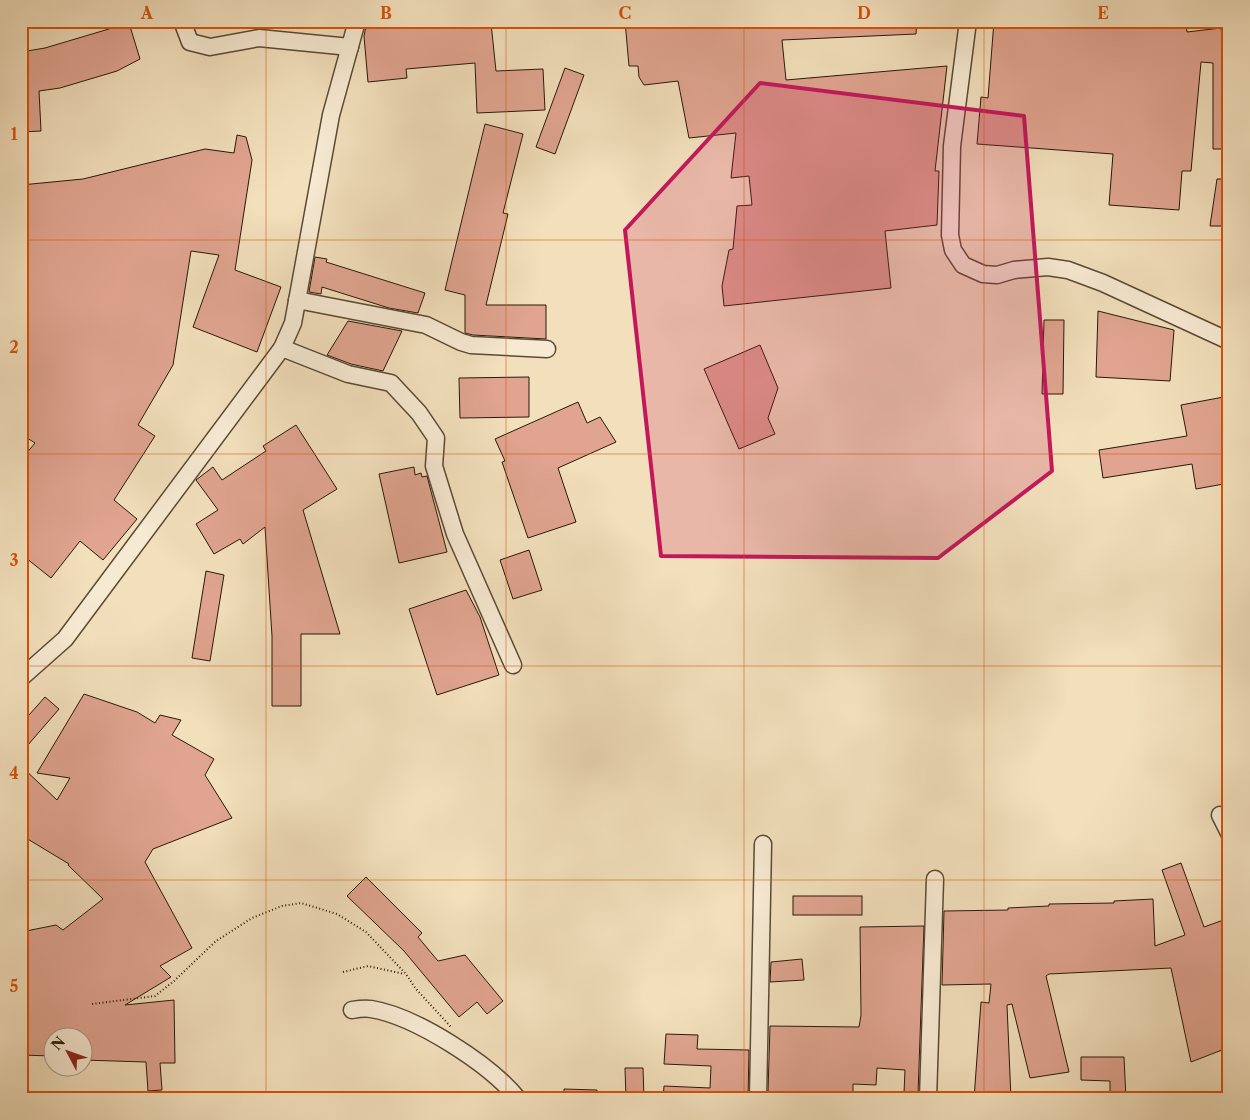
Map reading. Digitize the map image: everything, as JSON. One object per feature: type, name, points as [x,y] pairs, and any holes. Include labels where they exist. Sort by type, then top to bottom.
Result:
[{"type":"street","points":[[182,21],[190,42],[210,47],[259,38],[350,47]]},
{"type":"street","points":[[21,678],[65,639],[282,348],[293,323],[332,115],[357,21]]},
{"type":"street","points":[[968,21],[951,156],[950,234],[953,250],[963,265],[973,271],[990,275],[1048,267],[1068,270],[1103,283],[1229,342]]},
{"type":"street","points":[[297,300],[426,325],[471,345],[546,349]]},
{"type":"street","points":[[282,348],[348,374],[390,383],[419,414],[436,438],[434,466],[455,534],[513,665]]},
{"type":"street","points":[[1220,815],[1229,833]]},
{"type":"street","points":[[758,1099],[763,844]]},
{"type":"street","points":[[928,1099],[935,879]]},
{"type":"street","points":[[352,1010],[370,1009],[404,1018],[435,1034],[493,1074],[518,1099]]},
{"type":"path","points":[[92,1004],[155,996],[174,981],[216,941],[252,918],[282,906],[301,903],[337,914],[366,932],[406,974],[416,989],[457,1033]]},
{"type":"path","points":[[344,972],[368,966],[406,974]]},
{"type":"highlighted area","points":[[760,83],[1024,116],[1052,471],[938,558],[661,556],[625,230]]},
{"type":"building","points":[[367,21],[491,23],[496,71],[543,69],[545,110],[477,113],[475,63],[406,69],[407,78],[368,82],[364,36]]},
{"type":"building","points":[[625,21],[917,21],[916,34],[782,40],[786,80],[947,66],[935,171],[939,171],[937,225],[885,231],[891,288],[724,306],[722,286],[729,250],[733,249],[737,206],[752,205],[749,176],[731,178],[736,133],[689,138],[678,81],[644,85],[639,77],[638,66],[629,66]]},
{"type":"building","points":[[994,21],[1165,21],[1186,23],[1187,32],[1221,28],[1229,98],[1229,149],[1213,149],[1213,63],[1201,62],[1191,171],[1182,171],[1179,210],[1109,205],[1113,154],[977,144],[981,97],[988,98]]},
{"type":"building","points":[[129,23],[140,59],[117,71],[60,88],[39,91],[41,131],[21,132],[21,52],[45,48]]},
{"type":"building","points":[[565,68],[584,75],[555,154],[536,147]]},
{"type":"building","points":[[485,124],[523,134],[503,213],[508,214],[486,305],[546,305],[546,339],[465,333],[465,295],[445,290]]},
{"type":"building","points":[[237,135],[246,137],[252,160],[235,270],[281,287],[257,352],[193,327],[219,255],[191,251],[173,365],[138,425],[155,436],[114,500],[137,519],[103,560],[80,541],[51,578],[21,554],[21,460],[35,443],[21,434],[21,185],[83,179],[205,149],[234,153]]},
{"type":"building","points":[[1217,179],[1229,179],[1229,226],[1210,226]]},
{"type":"building","points":[[315,257],[327,259],[326,262],[425,293],[418,313],[389,308],[322,287],[321,294],[309,292]]},
{"type":"building","points":[[1098,311],[1174,330],[1170,381],[1096,377]]},
{"type":"building","points":[[1044,320],[1064,320],[1063,394],[1042,394]]},
{"type":"building","points":[[348,321],[402,331],[383,371],[351,364],[327,355]]},
{"type":"building","points":[[760,345],[778,388],[768,418],[775,434],[739,449],[704,369]]},
{"type":"building","points":[[529,377],[529,417],[460,418],[459,378]]},
{"type":"building","points":[[1229,396],[1229,483],[1196,489],[1192,464],[1103,478],[1099,450],[1187,436],[1181,405]]},
{"type":"building","points":[[578,402],[587,423],[600,417],[616,442],[558,468],[576,522],[528,538],[502,462],[505,461],[495,439]]},
{"type":"building","points":[[296,425],[337,489],[303,510],[340,634],[301,634],[301,706],[272,706],[272,636],[265,527],[243,544],[240,539],[214,554],[196,524],[218,510],[196,480],[213,467],[222,480],[266,451],[263,446]]},
{"type":"building","points":[[414,467],[415,475],[421,473],[422,477],[427,476],[447,552],[399,563],[379,474]]},
{"type":"building","points":[[529,550],[542,590],[513,599],[500,560]]},
{"type":"building","points":[[206,571],[224,575],[210,661],[192,658]]},
{"type":"building","points":[[466,590],[480,617],[499,675],[437,695],[409,609]]},
{"type":"building","points":[[84,694],[137,712],[155,723],[160,715],[181,720],[172,735],[214,759],[205,775],[232,818],[153,849],[145,862],[192,948],[160,966],[171,977],[125,1005],[174,1000],[175,1063],[160,1063],[162,1090],[148,1091],[146,1062],[92,1060],[92,1028],[42,1028],[42,1056],[21,1055],[21,932],[56,925],[63,930],[103,899],[69,864],[21,835],[21,766],[57,800],[70,778],[37,773]]},
{"type":"building","points":[[45,697],[59,709],[21,753],[21,724]]},
{"type":"building","points":[[1181,863],[1204,927],[1229,918],[1229,1066],[1222,1050],[1191,1062],[1171,968],[1049,974],[1046,976],[1069,1072],[1030,1078],[1012,1004],[1007,1005],[1011,1099],[974,1099],[981,1002],[989,1003],[991,984],[942,985],[944,911],[1008,910],[1008,908],[1049,906],[1049,904],[1114,903],[1114,901],[1153,899],[1155,946],[1185,935],[1162,870]]},
{"type":"building","points":[[366,877],[422,933],[418,937],[438,961],[465,955],[503,1001],[487,1014],[477,1002],[459,1017],[404,951],[347,896]]},
{"type":"building","points":[[793,896],[862,896],[862,915],[793,915]]},
{"type":"building","points":[[924,926],[918,1094],[904,1093],[905,1070],[877,1068],[876,1085],[853,1084],[853,1099],[799,1099],[799,1092],[768,1092],[770,1026],[859,1027],[861,1015],[860,927]]},
{"type":"building","points":[[802,959],[804,980],[770,982],[771,962]]},
{"type":"building","points":[[666,1034],[698,1035],[697,1049],[749,1050],[748,1099],[663,1099],[664,1086],[710,1088],[711,1066],[664,1064]]},
{"type":"building","points":[[1081,1057],[1124,1057],[1126,1099],[1110,1099],[1110,1081],[1081,1080]]},
{"type":"building","points":[[625,1068],[643,1068],[644,1099],[626,1099]]},
{"type":"building","points":[[564,1089],[597,1090],[597,1099],[564,1099]]}]
